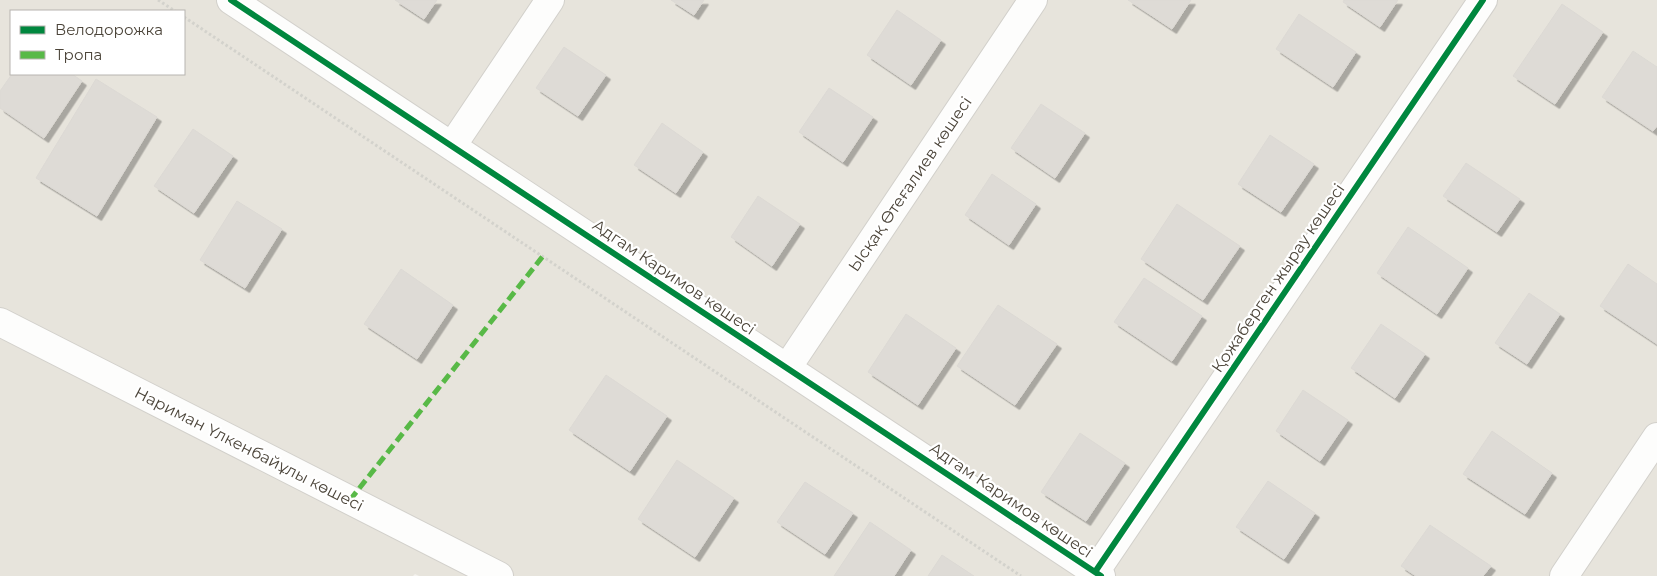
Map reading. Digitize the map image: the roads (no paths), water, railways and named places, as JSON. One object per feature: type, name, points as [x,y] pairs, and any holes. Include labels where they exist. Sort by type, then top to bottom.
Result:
[{"type":"street","name":"Адгам Каримов көшесі","points":[[231,0],[1098,574]]},
{"type":"street","points":[[452,146],[550,0]]},
{"type":"street","name":"Ысқақ Өтеғалиев көшесі","points":[[787,368],[1033,0]]},
{"type":"street","name":"Қожаберген жырау көшесі","points":[[1098,574],[1483,0]]},
{"type":"street","name":"Нариман Үлкенбайұлы көшесі","points":[[0,322],[499,576]]},
{"type":"street","points":[[1564,576],[1657,436]]}]
